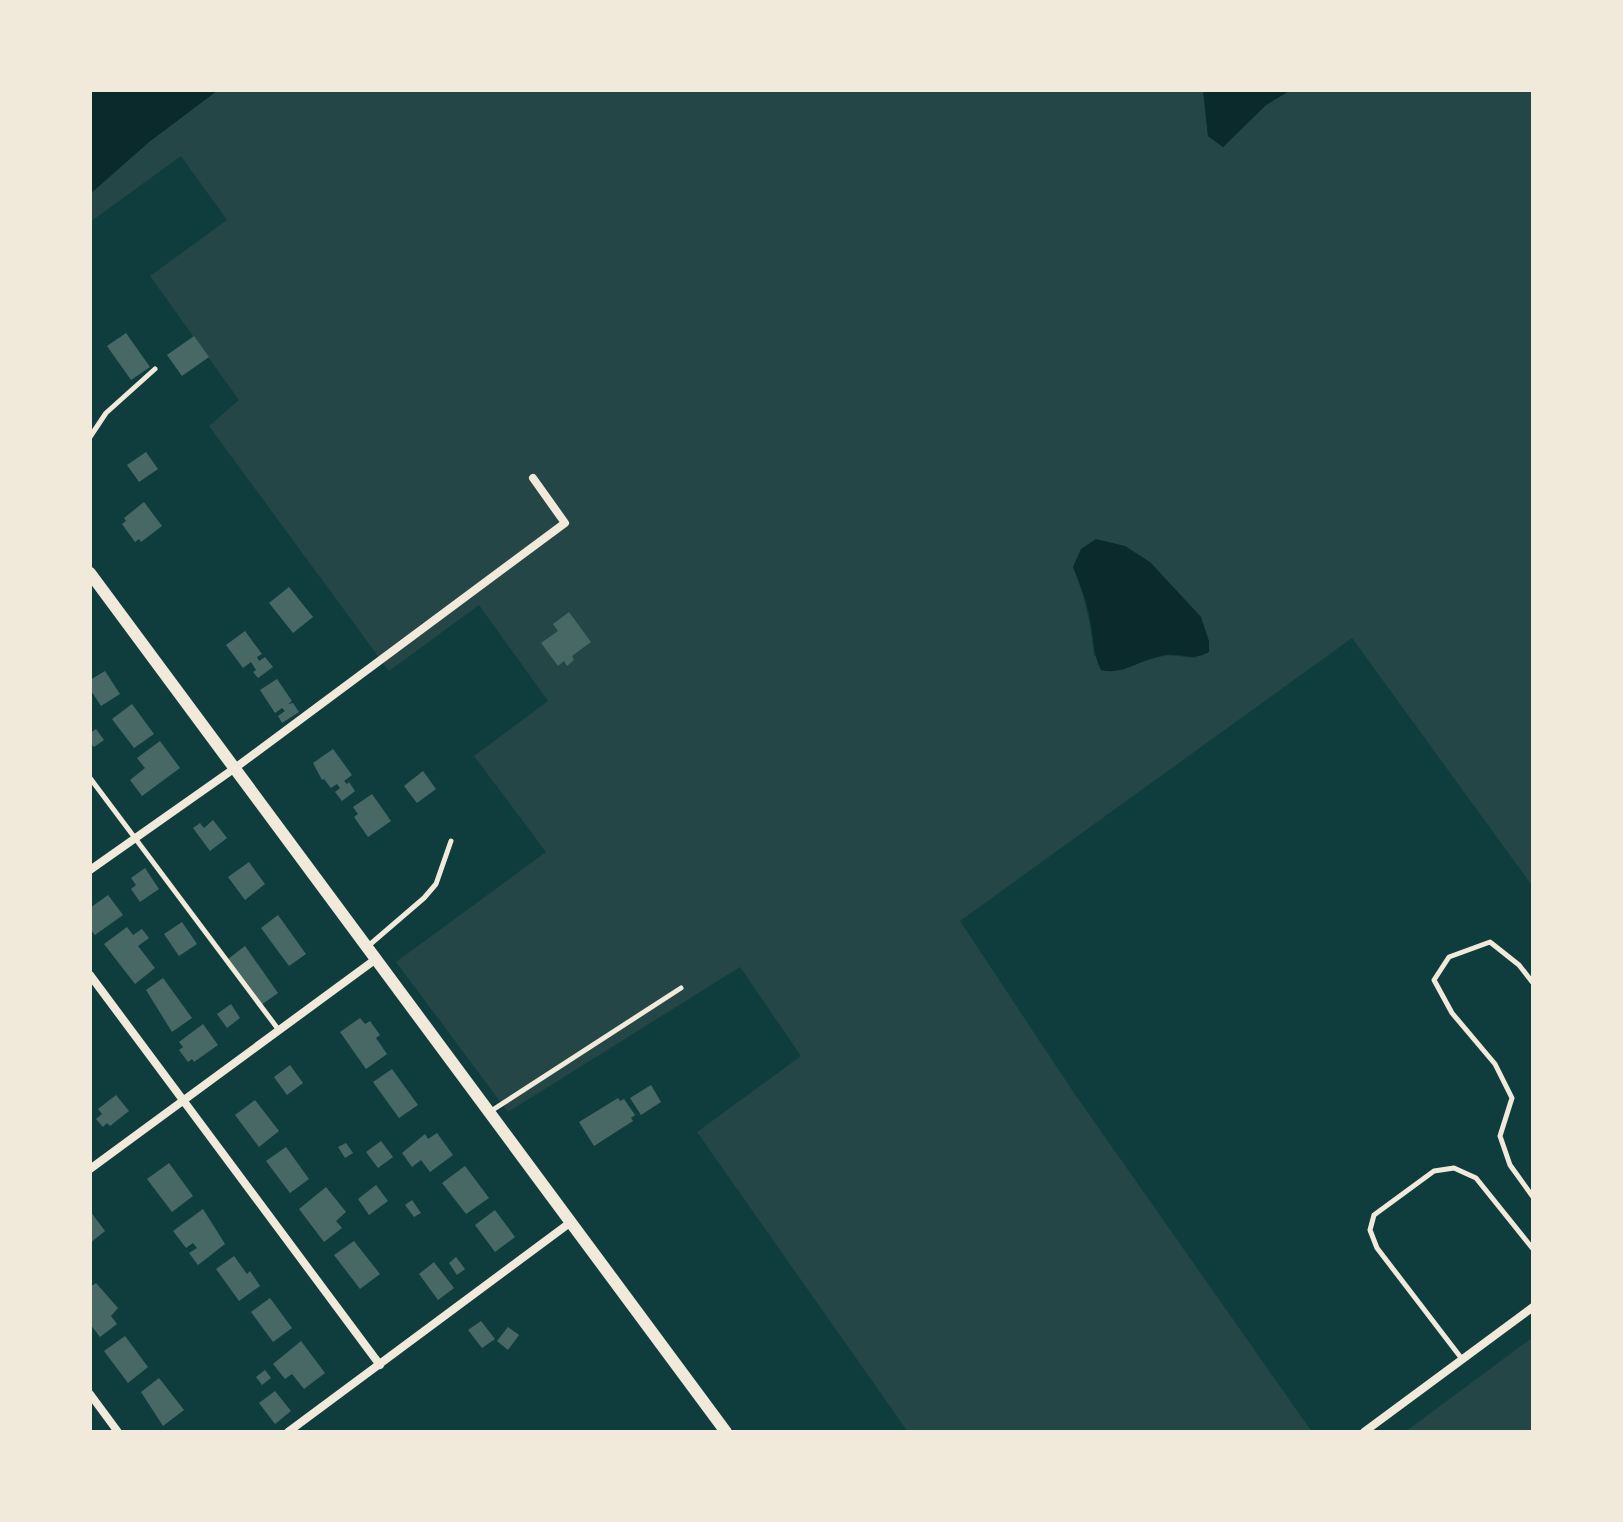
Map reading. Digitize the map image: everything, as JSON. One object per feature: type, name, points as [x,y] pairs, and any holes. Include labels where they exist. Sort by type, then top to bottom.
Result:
[{"type":"street","points":[[90,870],[235,768],[565,523],[533,478]]},
{"type":"street","points":[[90,573],[726,1432]]},
{"type":"street","points":[[90,1169],[376,959]]},
{"type":"street","points":[[90,975],[380,1365]]},
{"type":"street","points":[[288,1432],[571,1222]]},
{"type":"street","points":[[1364,1432],[1533,1307]]},
{"type":"street","points":[[90,1394],[118,1432]]},
{"type":"lane","points":[[90,437],[106,413],[155,369]]},
{"type":"lane","points":[[90,778],[278,1029]]},
{"type":"lane","points":[[367,947],[436,884],[451,841]]},
{"type":"lane","points":[[1533,983],[1519,965],[1490,942],[1449,957],[1434,980],[1452,1013],[1495,1064],[1512,1098],[1500,1136],[1510,1165],[1533,1197]]},
{"type":"lane","points":[[489,1112],[681,988]]},
{"type":"lane","points":[[1462,1359],[1377,1248],[1370,1230],[1374,1215],[1434,1171],[1454,1168],[1476,1178],[1533,1249]]},
{"type":"shaded area","points":[[90,90],[218,90],[149,142],[90,194]]},
{"type":"shaded area","points":[[218,90],[1203,90],[1208,136],[1223,147],[1266,105],[1291,90],[1533,90],[1533,887],[1352,638],[960,921],[1072,1090],[1312,1432],[908,1432],[697,1132],[801,1056],[740,967],[508,1112],[396,962],[546,852],[474,756],[548,701],[479,605],[389,671],[209,426],[239,400],[150,276],[227,220],[181,156],[90,222],[90,194],[149,142]],"holes":[[[1073,567],[1197,658],[1167,655],[1142,662],[1094,656],[1087,611]]]},
{"type":"shaded area","points":[[1203,90],[1291,90],[1266,105],[1223,147],[1208,136]]},
{"type":"shaded area","points":[[1096,539],[1125,546],[1150,562],[1201,617],[1209,641],[1209,652],[1197,656],[1158,656],[1118,670],[1101,670],[1086,602],[1073,567],[1081,549]]},
{"type":"shaded area","points":[[1533,1337],[1533,1432],[1405,1432]]},
{"type":"building","points":[[126,333],[150,367],[131,380],[107,346]]},
{"type":"building","points":[[194,336],[209,357],[182,376],[167,355]]},
{"type":"building","points":[[146,452],[158,469],[139,482],[127,465]]},
{"type":"building","points":[[144,502],[162,526],[141,542],[139,539],[135,542],[122,524],[126,521],[124,518]]},
{"type":"building","points":[[289,587],[313,617],[293,633],[269,603]]},
{"type":"building","points":[[569,612],[591,642],[572,656],[574,660],[567,666],[564,661],[558,666],[541,643],[558,631],[553,624]]},
{"type":"building","points":[[245,631],[262,654],[257,657],[259,661],[265,657],[273,667],[258,678],[251,662],[243,668],[226,645]]},
{"type":"building","points":[[105,671],[120,694],[101,706],[90,689],[90,680]]},
{"type":"building","points":[[277,679],[292,701],[288,704],[293,703],[299,712],[282,723],[278,716],[285,711],[282,708],[275,713],[260,690]]},
{"type":"building","points":[[132,704],[154,734],[134,748],[112,719]]},
{"type":"building","points":[[96,729],[104,740],[94,747],[90,743],[90,733]]},
{"type":"building","points":[[160,741],[180,768],[142,796],[130,780],[145,768],[137,758]]},
{"type":"building","points":[[333,749],[352,775],[344,781],[349,782],[355,791],[342,801],[335,792],[340,788],[337,784],[331,788],[322,780],[313,763]]},
{"type":"building","points":[[423,771],[436,789],[417,803],[404,786]]},
{"type":"building","points":[[372,794],[391,821],[368,837],[354,817],[358,814],[353,807]]},
{"type":"building","points":[[213,820],[227,838],[210,851],[193,828],[200,823],[204,828]]},
{"type":"building","points":[[249,862],[265,884],[245,900],[228,877]]},
{"type":"building","points":[[145,868],[159,889],[140,902],[131,889],[136,885],[131,878]]},
{"type":"building","points":[[108,895],[123,915],[95,935],[90,929],[90,908]]},
{"type":"building","points":[[278,915],[306,954],[289,966],[261,928]]},
{"type":"building","points":[[182,922],[197,944],[179,956],[164,934]]},
{"type":"building","points":[[127,927],[133,935],[142,929],[149,938],[138,946],[155,968],[135,984],[104,944]]},
{"type":"building","points":[[245,946],[278,993],[261,1005],[228,959]]},
{"type":"building","points":[[163,978],[192,1018],[172,1032],[146,990]]},
{"type":"building","points":[[231,1004],[240,1018],[227,1028],[217,1014]]},
{"type":"building","points":[[360,1018],[365,1024],[370,1021],[380,1035],[376,1038],[387,1054],[366,1069],[340,1032]]},
{"type":"building","points":[[203,1024],[218,1045],[194,1062],[192,1059],[188,1062],[179,1050],[183,1047],[179,1042]]},
{"type":"building","points":[[290,1065],[303,1083],[287,1095],[274,1077]]},
{"type":"building","points":[[392,1069],[418,1105],[399,1118],[373,1082]]},
{"type":"building","points":[[651,1085],[661,1102],[641,1115],[630,1098]]},
{"type":"building","points":[[116,1095],[129,1111],[110,1126],[107,1123],[103,1127],[96,1119],[102,1114],[98,1109]]},
{"type":"building","points":[[618,1098],[620,1101],[624,1099],[635,1115],[631,1118],[633,1121],[594,1146],[579,1122]]},
{"type":"building","points":[[255,1100],[279,1131],[259,1147],[235,1115]]},
{"type":"building","points":[[437,1133],[453,1155],[430,1172],[421,1160],[412,1167],[402,1153],[425,1134],[428,1139]]},
{"type":"building","points":[[381,1141],[393,1157],[378,1168],[366,1152]]},
{"type":"building","points":[[346,1143],[353,1153],[345,1158],[338,1147]]},
{"type":"building","points":[[286,1147],[309,1179],[290,1193],[266,1161]]},
{"type":"building","points":[[169,1163],[193,1196],[172,1212],[147,1179]]},
{"type":"building","points":[[465,1166],[489,1198],[466,1214],[442,1183]]},
{"type":"building","points":[[376,1185],[388,1201],[369,1215],[358,1199]]},
{"type":"building","points":[[326,1187],[346,1212],[336,1221],[342,1228],[324,1242],[299,1209]]},
{"type":"building","points":[[412,1200],[421,1213],[414,1217],[405,1205]]},
{"type":"building","points":[[203,1209],[225,1244],[198,1265],[189,1253],[197,1248],[193,1243],[186,1248],[173,1231]]},
{"type":"building","points":[[495,1210],[515,1237],[495,1252],[475,1225]]},
{"type":"building","points":[[90,1211],[105,1231],[90,1243]]},
{"type":"building","points":[[354,1241],[380,1274],[360,1289],[334,1255]]},
{"type":"building","points":[[234,1256],[260,1286],[239,1301],[216,1269]]},
{"type":"building","points":[[456,1257],[465,1269],[457,1275],[449,1263]]},
{"type":"building","points":[[434,1262],[454,1288],[438,1300],[419,1274]]},
{"type":"building","points":[[96,1283],[118,1308],[111,1316],[117,1324],[100,1337],[90,1324],[90,1287]]},
{"type":"building","points":[[270,1298],[292,1328],[273,1342],[251,1312]]},
{"type":"building","points":[[481,1321],[495,1339],[482,1348],[468,1330]]},
{"type":"building","points":[[508,1327],[519,1335],[508,1350],[497,1341]]},
{"type":"building","points":[[125,1336],[148,1367],[128,1383],[104,1351]]},
{"type":"building","points":[[301,1341],[325,1373],[304,1389],[292,1374],[285,1379],[273,1364]]},
{"type":"building","points":[[265,1370],[271,1378],[262,1385],[256,1377]]},
{"type":"building","points":[[159,1378],[184,1410],[163,1426],[141,1392]]},
{"type":"building","points":[[275,1391],[291,1411],[275,1424],[259,1403]]}]
